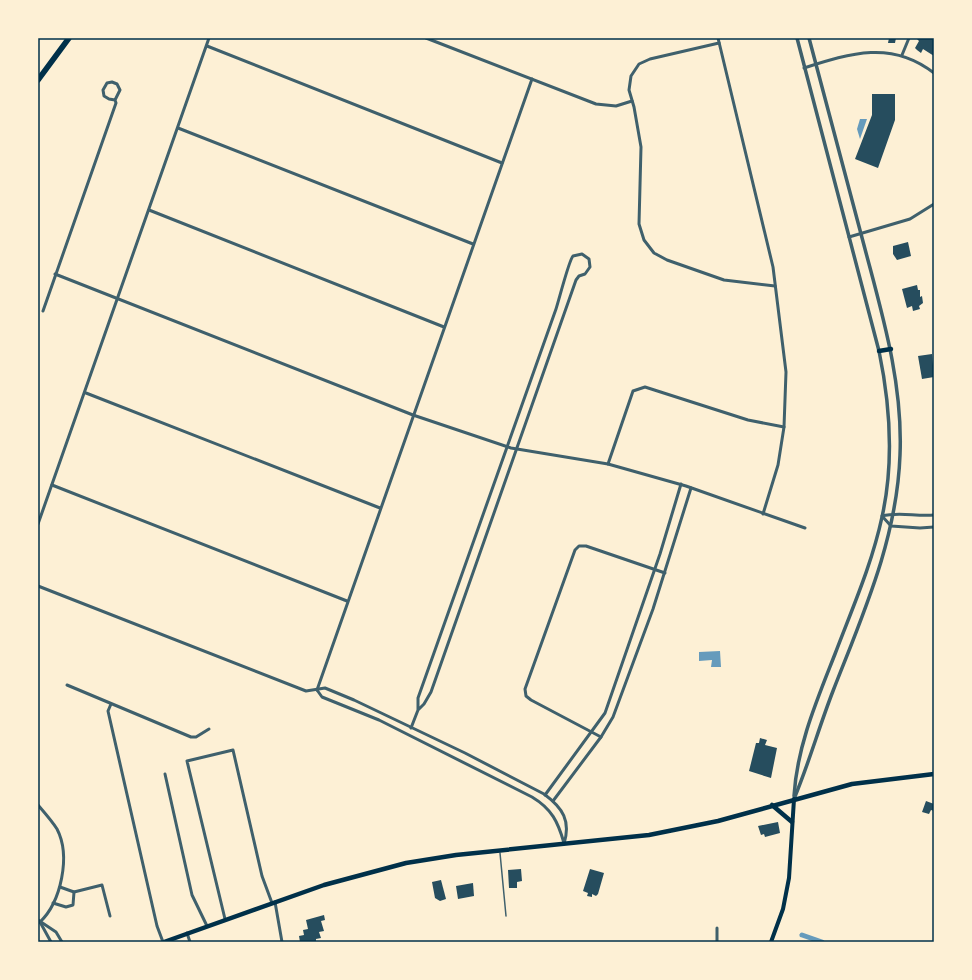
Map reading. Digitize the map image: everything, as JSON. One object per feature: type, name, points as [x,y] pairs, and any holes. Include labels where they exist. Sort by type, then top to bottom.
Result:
[{"type":"highway","points":[[38,80],[69,38]]},
{"type":"main road","points":[[879,351],[891,349]]},
{"type":"main road","points":[[163,942],[348,877],[398,864],[456,855],[670,831],[718,821],[852,784],[934,774]]},
{"type":"main road","points":[[771,942],[783,909],[788,880],[794,799]]},
{"type":"main road","points":[[772,805],[792,822]]},
{"type":"street","points":[[38,524],[86,392],[117,299],[150,210],[209,38]]},
{"type":"street","points":[[426,38],[596,104],[616,106],[632,101]]},
{"type":"street","points":[[718,38],[773,267],[786,372],[784,427],[778,465],[763,514]]},
{"type":"street","points":[[794,799],[795,774],[808,728],[871,558],[882,516],[887,477],[888,424],[886,392],[879,351],[797,38]]},
{"type":"street","points":[[794,799],[873,589],[894,513],[900,463],[900,427],[896,375],[891,349],[809,38]]},
{"type":"street","points":[[902,55],[909,38]]},
{"type":"street","points":[[719,43],[650,59],[639,64],[631,76],[629,90],[641,146],[639,224],[644,240],[654,254],[724,280],[775,286]]},
{"type":"street","points":[[207,46],[502,163]]},
{"type":"street","points":[[804,68],[865,52],[881,52],[902,55],[934,73]]},
{"type":"street","points":[[316,690],[532,79]]},
{"type":"street","points":[[44,311],[55,274],[116,103],[115,100],[120,90],[117,84],[112,82],[107,83],[103,90],[104,96],[109,100],[115,100]]},
{"type":"street","points":[[178,128],[473,244]]},
{"type":"street","points":[[849,237],[910,219],[934,204]]},
{"type":"street","points":[[150,210],[444,327]]},
{"type":"street","points":[[411,728],[418,710],[418,698],[556,309],[568,272],[569,263],[574,256],[582,254],[589,259],[590,268],[585,274],[579,276],[576,280],[431,692],[424,704],[418,710]]},
{"type":"street","points":[[55,274],[413,415],[507,447],[608,464],[681,484],[805,528]]},
{"type":"street","points":[[608,464],[633,391],[639,388],[645,388],[753,422],[784,427]]},
{"type":"street","points":[[86,392],[380,508]]},
{"type":"street","points":[[52,484],[347,601]]},
{"type":"street","points":[[545,795],[605,713],[655,569],[681,484]]},
{"type":"street","points":[[553,801],[601,737],[619,702],[665,572],[692,488]]},
{"type":"street","points":[[882,516],[894,513],[923,516],[934,515]]},
{"type":"street","points":[[882,516],[891,526],[920,528],[934,527]]},
{"type":"street","points":[[601,737],[531,700],[526,696],[525,689],[575,550],[579,546],[586,546],[665,572]]},
{"type":"street","points":[[38,586],[306,691],[325,688],[378,710],[545,795],[561,810],[567,825],[568,830],[564,844]]},
{"type":"street","points":[[68,685],[191,737],[210,729]]},
{"type":"street","points":[[316,690],[322,697],[379,720],[544,804],[554,816],[564,844]]},
{"type":"street","points":[[111,704],[108,711],[157,926],[163,942]]},
{"type":"street","points":[[225,919],[187,762],[232,750],[262,876],[273,903],[282,942]]},
{"type":"street","points":[[165,774],[192,895],[206,926]]},
{"type":"street","points":[[38,805],[58,830],[63,862],[60,887],[54,903],[46,916],[39,921]]},
{"type":"street","points":[[60,887],[74,892],[102,886],[110,916]]},
{"type":"street","points":[[54,903],[66,907],[73,905],[74,892]]},
{"type":"street","points":[[39,921],[51,942]]},
{"type":"street","points":[[39,921],[56,932],[62,942]]},
{"type":"street","points":[[717,928],[717,942]]},
{"type":"street","points":[[187,933],[190,942]]},
{"type":"lane","points":[[499,851],[506,916]]},
{"type":"water","points":[[860,119],[867,119],[860,139],[857,129]]},
{"type":"water","points":[[720,651],[721,667],[711,667],[712,660],[699,661],[699,652]]},
{"type":"building","points":[[889,38],[896,38],[895,43],[888,43]]},
{"type":"building","points":[[916,38],[934,38],[934,56],[923,49],[921,53],[915,48],[919,41]]},
{"type":"building","points":[[872,94],[895,94],[895,120],[878,168],[855,159],[872,115]]},
{"type":"building","points":[[908,242],[911,256],[897,260],[893,254],[893,246]]},
{"type":"building","points":[[917,285],[918,290],[920,290],[920,297],[922,296],[923,303],[919,306],[920,309],[913,311],[912,306],[907,308],[902,289]]},
{"type":"building","points":[[932,354],[934,377],[922,379],[918,356]]},
{"type":"building","points":[[760,738],[767,740],[765,745],[777,748],[771,778],[749,771],[756,743],[759,743]]},
{"type":"building","points":[[926,801],[934,804],[934,811],[931,810],[929,814],[922,812]]},
{"type":"building","points":[[778,822],[780,833],[765,837],[764,834],[761,835],[758,826]]},
{"type":"building","points":[[521,869],[522,881],[517,882],[517,888],[509,888],[508,870]]},
{"type":"building","points":[[590,869],[604,873],[598,894],[596,896],[592,894],[592,897],[587,896],[588,893],[583,891]]},
{"type":"building","points":[[441,880],[446,899],[440,901],[435,898],[432,882]]},
{"type":"building","points":[[473,883],[474,896],[458,899],[456,886]]},
{"type":"building","points":[[324,915],[325,920],[321,921],[324,931],[319,932],[321,938],[316,939],[316,942],[300,942],[299,936],[304,935],[303,930],[308,929],[306,920]]},
{"type":"waterway","points":[[802,935],[822,942]]}]
